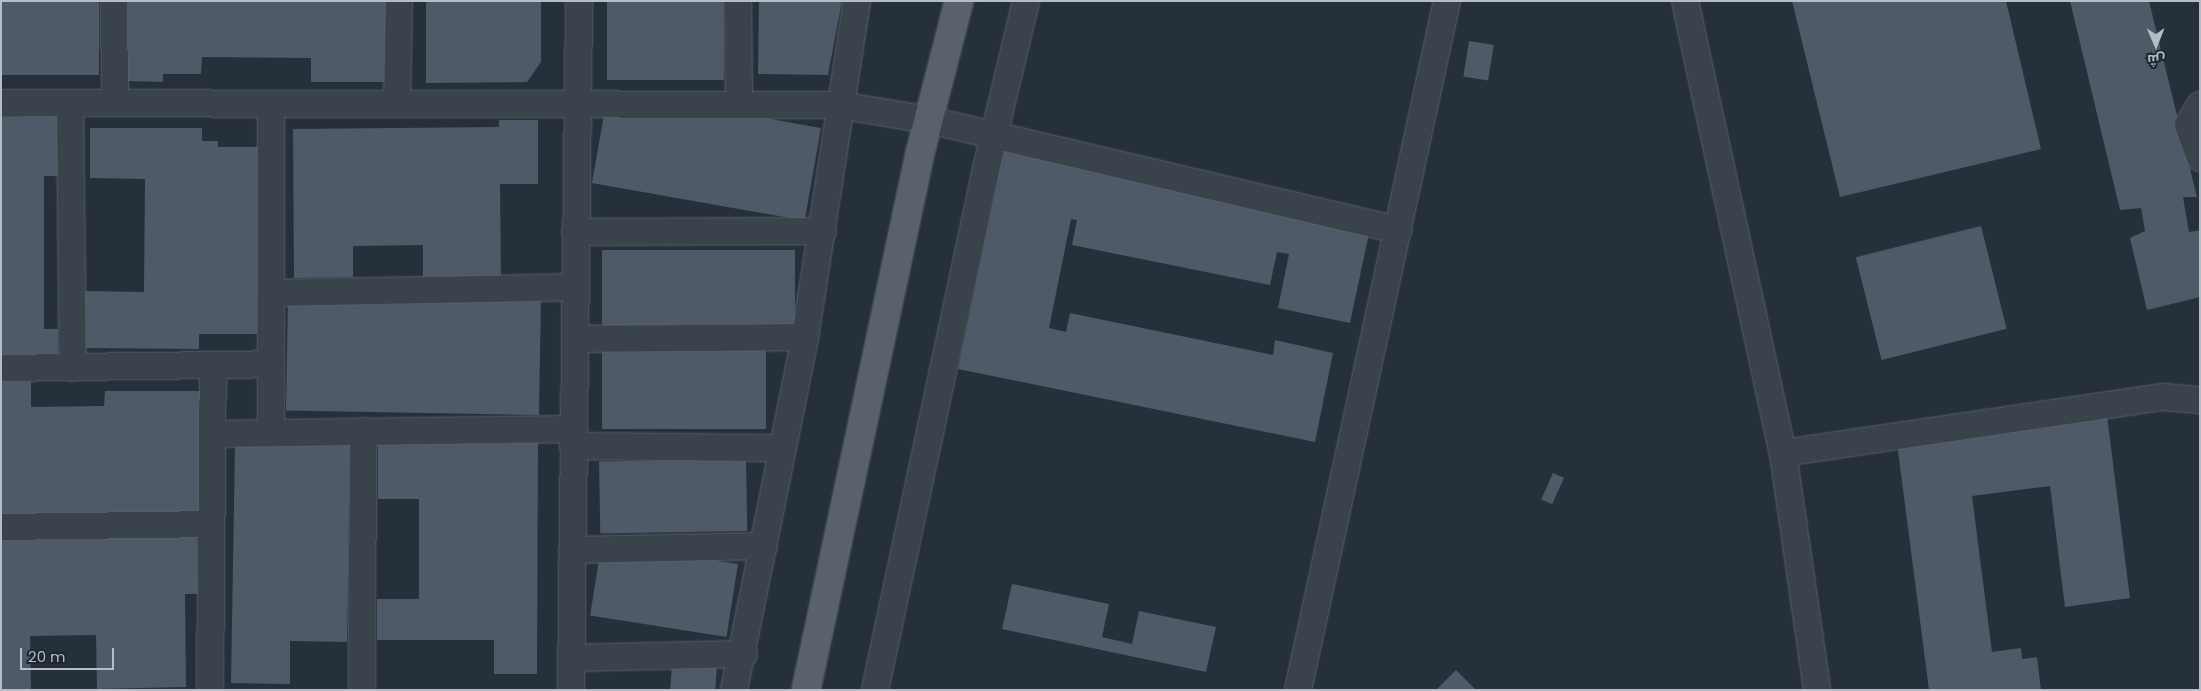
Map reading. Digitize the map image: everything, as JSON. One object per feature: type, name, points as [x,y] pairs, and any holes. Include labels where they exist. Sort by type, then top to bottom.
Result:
[{"type":"main road","points":[[806,690],[929,120],[959,1]]},
{"type":"street","points":[[114,1],[115,101]]},
{"type":"street","points":[[397,102],[399,1]]},
{"type":"street","points":[[571,690],[579,1]]},
{"type":"street","points":[[738,1],[739,103]]},
{"type":"street","points":[[734,690],[744,654],[780,448],[805,337],[823,231],[839,105],[857,1]]},
{"type":"street","points":[[875,690],[993,136],[1026,1]]},
{"type":"street","points":[[1298,690],[1447,1]]},
{"type":"street","points":[[1685,1],[1783,453],[1817,690]]},
{"type":"street","points":[[1,103],[115,101],[271,104],[577,101],[839,105],[929,120],[1398,230]]},
{"type":"street","points":[[70,102],[73,368]]},
{"type":"street","points":[[271,104],[271,432]]},
{"type":"street","points":[[2200,105],[2188,125],[2200,158]]},
{"type":"street","points":[[575,232],[823,231]]},
{"type":"street","points":[[272,293],[575,287]]},
{"type":"street","points":[[574,339],[805,337]]},
{"type":"street","points":[[1,368],[213,367],[271,364]]},
{"type":"street","points":[[210,690],[210,524],[213,367]]},
{"type":"street","points":[[1783,453],[2164,397],[2200,400]]},
{"type":"street","points":[[212,434],[363,431],[573,437],[780,448]]},
{"type":"street","points":[[362,690],[363,431]]},
{"type":"street","points":[[1,527],[210,524]]},
{"type":"street","points":[[572,550],[764,546]]},
{"type":"street","points":[[571,658],[744,654]]},
{"type":"building","points":[[1,1],[99,1],[99,75],[1,75]]},
{"type":"building","points":[[126,1],[389,1],[388,82],[311,82],[311,58],[202,57],[201,74],[163,74],[163,82],[126,81]]},
{"type":"building","points":[[426,1],[541,1],[541,62],[527,82],[426,83]]},
{"type":"building","points":[[607,1],[724,1],[724,80],[607,80]]},
{"type":"building","points":[[759,1],[842,1],[828,75],[758,74]]},
{"type":"building","points":[[1792,1],[2006,1],[2041,149],[1840,197]]},
{"type":"building","points":[[2070,1],[2149,1],[2197,197],[2183,197],[2189,232],[2200,230],[2200,297],[2147,310],[2130,238],[2145,231],[2141,208],[2120,210]]},
{"type":"building","points":[[1469,41],[1494,45],[1488,80],[1463,77]]},
{"type":"building","points":[[608,90],[821,128],[805,221],[592,183]]},
{"type":"building","points":[[58,116],[58,176],[44,176],[44,329],[58,329],[58,359],[1,358],[1,117]]},
{"type":"building","points":[[499,120],[538,120],[538,184],[500,184],[501,279],[423,280],[423,245],[353,246],[353,277],[294,278],[293,129],[499,127]]},
{"type":"building","points":[[90,128],[202,128],[202,141],[218,141],[218,147],[259,147],[257,334],[199,334],[199,349],[82,348],[82,291],[144,292],[145,179],[90,178]]},
{"type":"building","points":[[1005,144],[1372,219],[1350,323],[1278,308],[1289,254],[1277,252],[1270,285],[1072,245],[1077,220],[1071,219],[1049,328],[1066,332],[1070,313],[1273,355],[1275,340],[1333,353],[1315,442],[958,369]]},
{"type":"building","points":[[1981,226],[2007,329],[1881,360],[1856,257]]},
{"type":"building","points":[[602,250],[795,250],[795,328],[602,328]]},
{"type":"building","points":[[288,293],[541,297],[539,415],[286,411]]},
{"type":"building","points":[[602,343],[766,343],[766,429],[602,429]]},
{"type":"building","points":[[1,381],[31,381],[31,407],[104,406],[105,391],[201,391],[201,515],[1,516]]},
{"type":"building","points":[[2107,416],[2130,598],[2065,607],[2050,486],[1972,496],[1992,652],[2021,648],[2022,659],[2037,657],[2041,690],[1929,690],[1897,443]]},
{"type":"building","points":[[378,440],[538,441],[537,674],[494,674],[494,640],[377,640],[377,599],[419,599],[419,499],[378,499]]},
{"type":"building","points":[[235,444],[350,445],[347,642],[290,641],[290,684],[231,683]]},
{"type":"building","points":[[746,459],[747,531],[600,534],[599,462]]},
{"type":"building","points":[[1553,473],[1564,478],[1552,504],[1541,499]]},
{"type":"building","points":[[197,534],[198,594],[185,594],[186,687],[97,689],[96,635],[30,636],[31,690],[1,690],[1,537]]},
{"type":"building","points":[[602,542],[738,564],[726,637],[590,616]]},
{"type":"building","points":[[1012,584],[1109,604],[1102,637],[1132,644],[1139,611],[1216,627],[1206,672],[1002,629]]},
{"type":"building","points":[[672,664],[717,667],[715,690],[670,690]]},
{"type":"building","points":[[1456,670],[1476,690],[1436,690]]}]
